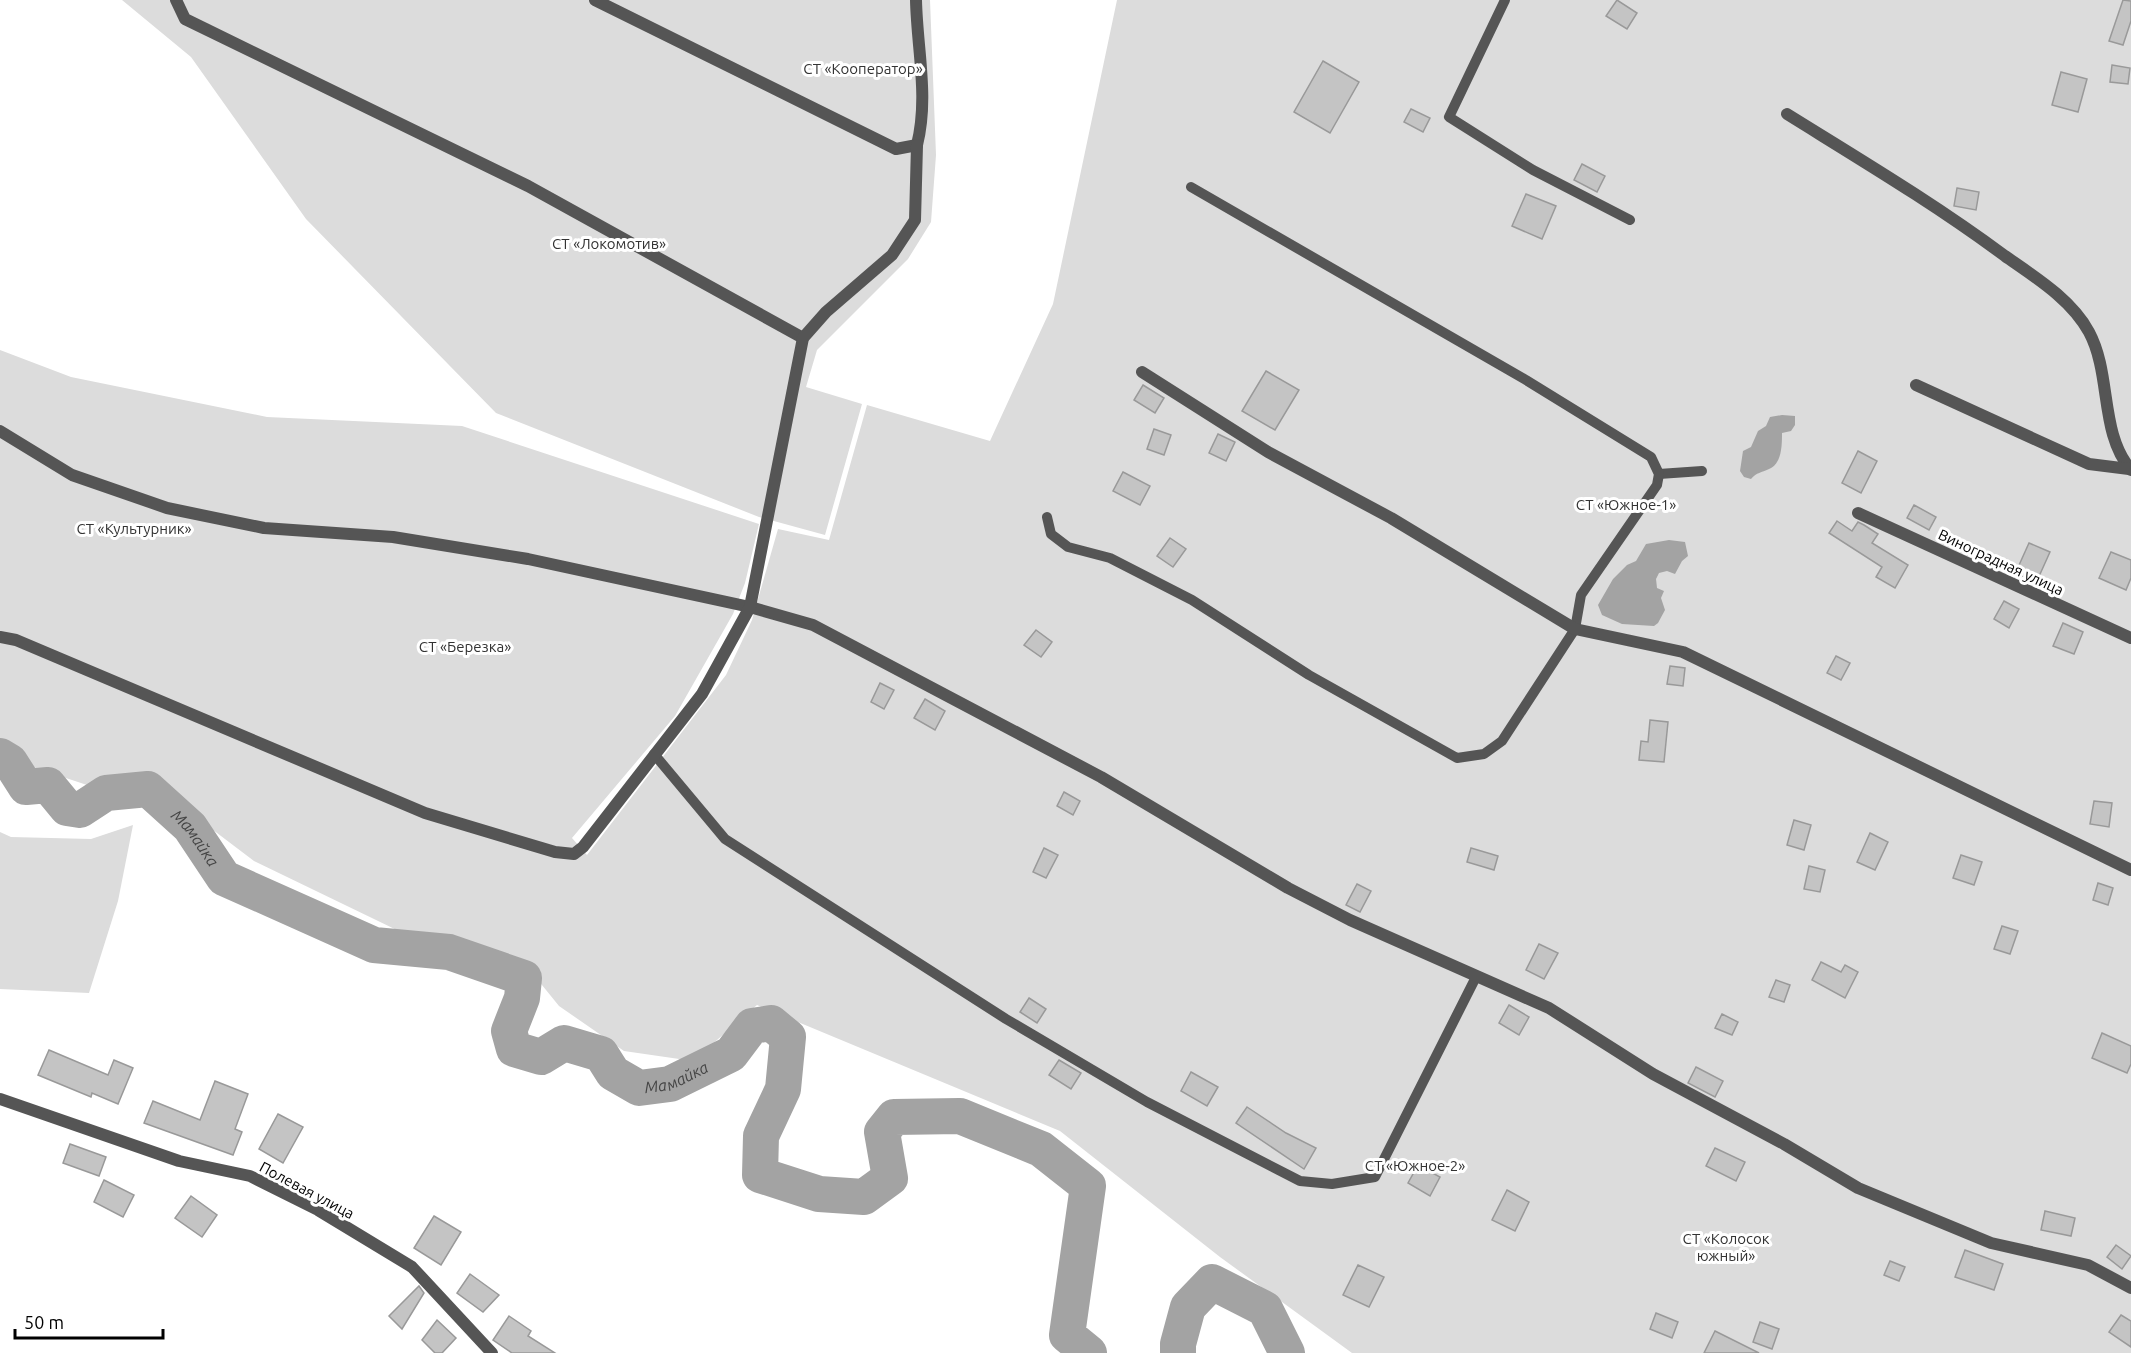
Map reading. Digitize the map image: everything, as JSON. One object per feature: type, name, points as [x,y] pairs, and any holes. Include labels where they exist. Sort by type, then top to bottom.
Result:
[{"type":"street","points":[[176,0],[185,19],[528,186],[803,338]]},
{"type":"street","points":[[595,0],[865,136],[896,149],[916,145]]},
{"type":"street","points":[[0,637],[16,640],[425,813],[555,852],[574,854],[583,847],[702,694],[750,607],[803,338],[826,312],[892,255],[915,219],[916,145],[922,123],[924,91],[916,40],[916,0]]},
{"type":"street","points":[[1787,114],[1941,209],[2044,284],[2072,310],[2088,331],[2096,348],[2116,448],[2130,469]]},
{"type":"street","points":[[1142,372],[1268,452],[1391,518],[1575,629],[1683,652],[2131,870]]},
{"type":"street","points":[[1916,385],[2089,464],[2130,469]]},
{"type":"street","points":[[0,430],[72,475],[167,508],[264,528],[393,537],[528,559],[750,607],[813,625],[1101,777],[1288,888],[1350,920],[1476,977],[1505,986],[1549,1008],[1653,1074],[1784,1144],[1858,1188],[1991,1243],[2088,1265],[2131,1288]]},
{"type":"street","name":"Виноградная улица","points":[[1858,513],[2131,638]]},
{"type":"street","name":"Полевая улица","points":[[0,1099],[179,1161],[250,1176],[318,1210],[412,1267],[492,1353]]},
{"type":"lane","points":[[1504,0],[1449,117],[1533,170],[1630,220]]},
{"type":"lane","points":[[1047,518],[1051,534],[1068,547],[1110,558],[1192,600],[1309,675],[1457,758],[1484,754],[1502,741],[1575,629],[1581,595],[1657,485],[1659,474],[1651,457],[1535,386],[1191,187]]},
{"type":"lane","points":[[1659,474],[1702,471]]},
{"type":"lane","points":[[654,754],[724,838],[734,845],[1016,1025],[1147,1102],[1300,1181],[1332,1184],[1375,1177],[1476,977]]},
{"type":"green space","name":"СТ «Локомотив»","points":[[122,0],[930,0],[936,155],[931,222],[908,259],[817,350],[806,387],[862,404],[825,535],[759,517],[496,413],[306,219],[191,57]]},
{"type":"green space","name":"СТ «Южное-1»","points":[[1117,0],[2131,0],[2131,1353],[1352,1353],[1220,1257],[1060,1131],[757,1005],[693,1061],[624,1051],[559,1006],[529,969],[405,934],[254,861],[155,786],[87,785],[0,756],[0,350],[71,377],[267,417],[462,426],[759,524],[745,583],[733,614],[675,716],[572,838],[587,855],[726,675],[752,620],[778,529],[829,540],[867,405],[990,441],[1053,304]]},
{"type":"green space","points":[[133,825],[118,901],[89,993],[0,989],[0,832],[11,837],[91,839]]},
{"type":"shaded area","points":[[1795,416],[1795,425],[1791,431],[1782,433],[1777,463],[1751,479],[1744,477],[1740,471],[1743,451],[1751,447],[1758,431],[1766,426],[1770,417]]},
{"type":"shaded area","points":[[1669,540],[1685,542],[1688,556],[1682,561],[1675,574],[1667,571],[1659,573],[1656,579],[1657,588],[1664,591],[1661,598],[1665,610],[1658,623],[1654,626],[1622,624],[1602,615],[1598,605],[1613,579],[1627,565],[1636,561],[1646,544]]},
{"type":"building","points":[[1617,0],[1637,13],[1627,29],[1606,16]]},
{"type":"building","points":[[2123,0],[2131,1],[2131,21],[2123,45],[2109,41]]},
{"type":"building","points":[[1323,61],[1359,82],[1330,133],[1294,112]]},
{"type":"building","points":[[2112,65],[2130,68],[2128,84],[2110,82]]},
{"type":"building","points":[[2061,72],[2087,79],[2078,112],[2052,105]]},
{"type":"building","points":[[1411,109],[1430,118],[1423,132],[1404,122]]},
{"type":"building","points":[[1582,164],[1605,176],[1597,192],[1574,180]]},
{"type":"building","points":[[1957,188],[1979,192],[1976,210],[1954,206]]},
{"type":"building","points":[[1526,194],[1556,206],[1542,239],[1512,226]]},
{"type":"building","points":[[1266,371],[1299,390],[1275,430],[1242,411]]},
{"type":"building","points":[[1143,385],[1164,398],[1155,413],[1134,400]]},
{"type":"building","points":[[1154,429],[1171,435],[1164,455],[1147,449]]},
{"type":"building","points":[[1218,434],[1235,442],[1226,461],[1209,453]]},
{"type":"building","points":[[1858,451],[1877,461],[1861,493],[1842,483]]},
{"type":"building","points":[[1123,472],[1150,486],[1140,505],[1113,491]]},
{"type":"building","points":[[1914,505],[1936,517],[1929,530],[1907,518]]},
{"type":"building","points":[[1837,521],[1852,531],[1858,522],[1864,525],[1878,534],[1872,543],[1908,565],[1895,588],[1876,577],[1882,567],[1829,533]]},
{"type":"building","points":[[1170,538],[1186,549],[1173,567],[1157,556]]},
{"type":"building","points":[[2029,543],[2050,552],[2036,583],[2015,574]]},
{"type":"building","points":[[2111,552],[2131,560],[2131,578],[2126,590],[2099,578]]},
{"type":"building","points":[[2004,601],[2019,609],[2009,628],[1994,619]]},
{"type":"building","points":[[2063,623],[2083,632],[2074,654],[2053,646]]},
{"type":"building","points":[[1036,630],[1052,642],[1041,657],[1024,645]]},
{"type":"building","points":[[1836,656],[1850,663],[1841,680],[1827,673]]},
{"type":"building","points":[[1670,666],[1685,668],[1683,686],[1667,684]]},
{"type":"building","points":[[880,683],[894,690],[884,709],[871,702]]},
{"type":"building","points":[[925,699],[945,711],[935,730],[914,718]]},
{"type":"building","points":[[1650,720],[1668,722],[1664,762],[1639,760],[1641,741],[1648,742]]},
{"type":"building","points":[[1064,792],[1080,801],[1073,815],[1057,806]]},
{"type":"building","points":[[2094,801],[2112,803],[2109,827],[2090,824]]},
{"type":"building","points":[[1794,820],[1811,825],[1804,850],[1787,845]]},
{"type":"building","points":[[1870,833],[1888,842],[1875,870],[1857,862]]},
{"type":"building","points":[[1044,848],[1058,855],[1046,878],[1033,872]]},
{"type":"building","points":[[1471,848],[1498,856],[1494,870],[1467,862]]},
{"type":"building","points":[[1961,855],[1982,862],[1974,885],[1953,878]]},
{"type":"building","points":[[1809,866],[1825,870],[1820,892],[1804,889]]},
{"type":"building","points":[[2098,883],[2113,888],[2108,905],[2093,900]]},
{"type":"building","points":[[1357,884],[1371,891],[1360,912],[1346,905]]},
{"type":"building","points":[[2002,926],[2018,931],[2010,954],[1994,949]]},
{"type":"building","points":[[1539,944],[1558,953],[1544,979],[1526,970]]},
{"type":"building","points":[[1821,962],[1841,972],[1845,965],[1858,972],[1845,998],[1812,980]]},
{"type":"building","points":[[1776,980],[1790,985],[1784,1002],[1769,997]]},
{"type":"building","points":[[1029,998],[1046,1009],[1037,1023],[1020,1012]]},
{"type":"building","points":[[1509,1005],[1529,1017],[1519,1035],[1499,1023]]},
{"type":"building","points":[[1722,1014],[1738,1022],[1732,1035],[1715,1028]]},
{"type":"building","points":[[2102,1033],[2131,1046],[2131,1064],[2127,1073],[2092,1058]]},
{"type":"building","points":[[49,1050],[108,1075],[114,1060],[133,1068],[118,1104],[92,1093],[91,1097],[38,1075]]},
{"type":"building","points":[[1059,1060],[1081,1073],[1071,1089],[1049,1075]]},
{"type":"building","points":[[1696,1067],[1723,1081],[1715,1097],[1688,1083]]},
{"type":"building","points":[[1191,1072],[1218,1087],[1207,1106],[1181,1091]]},
{"type":"building","points":[[215,1081],[248,1094],[235,1129],[242,1132],[233,1155],[144,1123],[153,1101],[200,1120]]},
{"type":"building","points":[[1247,1107],[1286,1133],[1316,1148],[1304,1169],[1236,1123]]},
{"type":"building","points":[[278,1114],[303,1127],[283,1163],[259,1149]]},
{"type":"building","points":[[70,1144],[106,1157],[99,1176],[63,1163]]},
{"type":"building","points":[[1715,1148],[1745,1162],[1736,1181],[1706,1166]]},
{"type":"building","points":[[1418,1165],[1440,1177],[1430,1196],[1408,1183]]},
{"type":"building","points":[[104,1180],[134,1195],[123,1217],[94,1202]]},
{"type":"building","points":[[1507,1190],[1529,1202],[1515,1231],[1492,1220]]},
{"type":"building","points":[[191,1196],[217,1215],[202,1237],[175,1218]]},
{"type":"building","points":[[2045,1211],[2075,1218],[2071,1236],[2041,1230]]},
{"type":"building","points":[[434,1216],[461,1232],[441,1265],[414,1248]]},
{"type":"building","points":[[2116,1245],[2131,1256],[2122,1269],[2107,1257]]},
{"type":"building","points":[[1965,1250],[2003,1264],[1994,1290],[1955,1277]]},
{"type":"building","points":[[1890,1261],[1905,1267],[1899,1281],[1884,1275]]},
{"type":"building","points":[[1358,1265],[1384,1277],[1369,1307],[1343,1295]]},
{"type":"building","points":[[470,1274],[499,1295],[483,1312],[457,1293]]},
{"type":"building","points":[[419,1286],[424,1293],[402,1329],[389,1316]]},
{"type":"building","points":[[1656,1313],[1678,1322],[1672,1338],[1650,1329]]},
{"type":"building","points":[[2121,1315],[2131,1321],[2131,1347],[2109,1332]]},
{"type":"building","points":[[509,1316],[531,1331],[528,1336],[555,1353],[512,1353],[493,1340]]},
{"type":"building","points":[[437,1320],[456,1338],[442,1353],[435,1353],[422,1340]]},
{"type":"building","points":[[1760,1322],[1779,1329],[1772,1349],[1753,1342]]},
{"type":"building","points":[[1715,1331],[1759,1353],[1704,1353]]},
{"type":"waterway","name":"Мамайка","points":[[0,756],[10,762],[26,787],[48,785],[67,808],[80,810],[106,793],[148,789],[190,827],[224,878],[374,945],[449,952],[524,978],[522,998],[509,1031],[514,1049],[541,1057],[564,1043],[601,1054],[613,1073],[639,1088],[670,1084],[731,1054],[752,1026],[771,1023],[788,1037],[783,1089],[761,1136],[760,1175],[819,1194],[864,1197],[890,1178],[882,1132],[894,1117],[960,1116],[1041,1149],[1088,1186],[1067,1335],[1089,1353]]},
{"type":"waterway","name":"Мамайка","points":[[1178,1353],[1178,1344],[1188,1307],[1212,1282],[1265,1309],[1287,1353]]},
{"type":"park label","name":"СТ «Кооператор»","points":[[863,68]]},
{"type":"park label","name":"СТ «Культурник»","points":[[134,528]]},
{"type":"park label","name":"СТ «Березка»","points":[[465,646]]},
{"type":"park label","name":"СТ «Южное-2»","points":[[1415,1165]]},
{"type":"park label","name":"СТ «Колосок южный»","points":[[1726,1246]]}]
